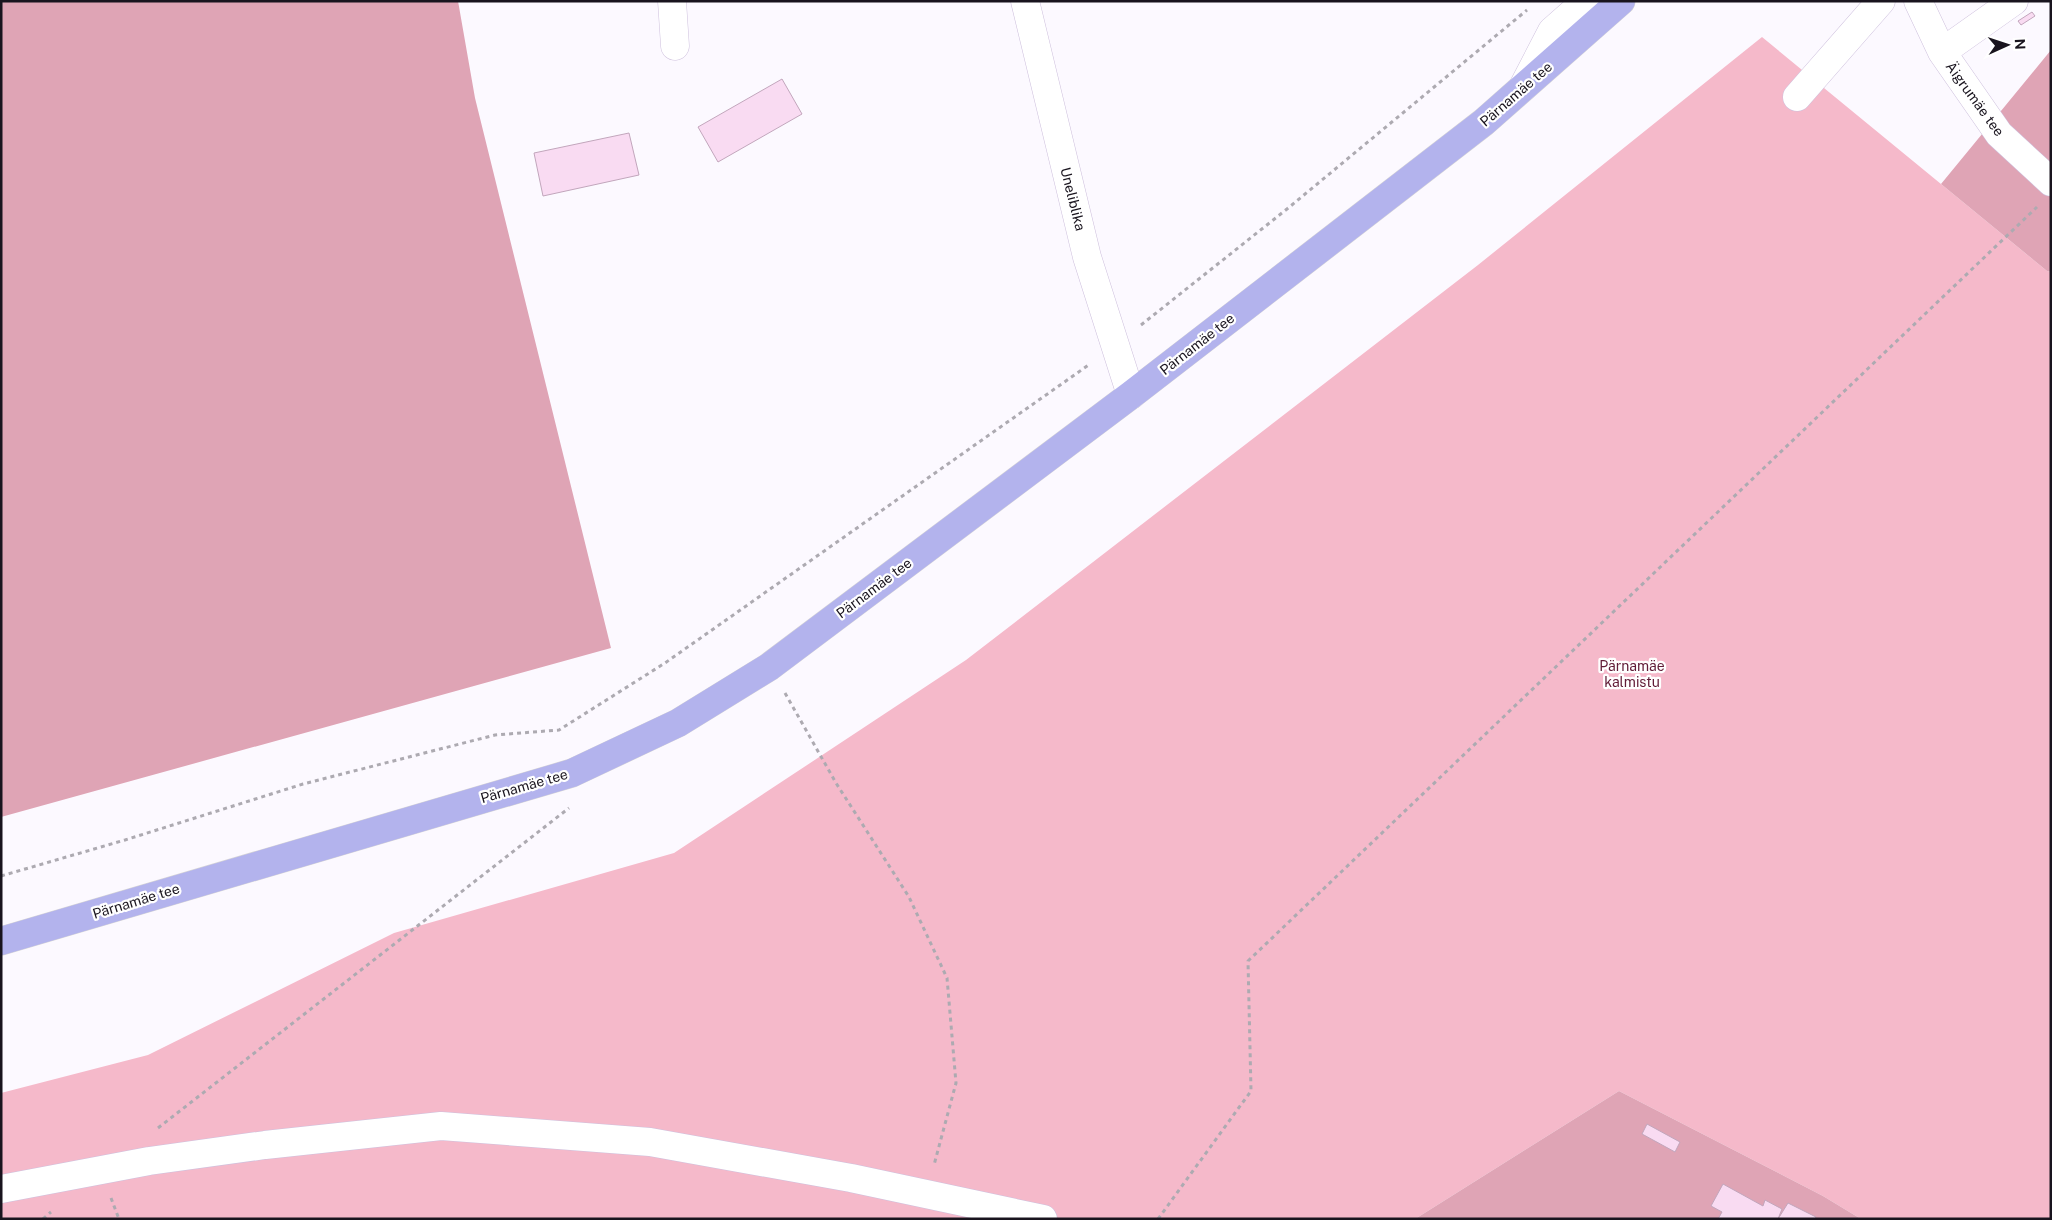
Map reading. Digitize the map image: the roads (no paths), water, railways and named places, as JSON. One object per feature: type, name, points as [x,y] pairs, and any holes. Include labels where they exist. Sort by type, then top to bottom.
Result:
[{"type":"main road","name":"Pärnamäe tee","points":[[1,941],[572,773],[678,722],[769,667],[1131,395],[1454,146],[1522,89],[1621,1]]},
{"type":"street","points":[[672,1],[675,46]]},
{"type":"street","name":"Uneliblika","points":[[1025,1],[1087,257],[1131,395]]},
{"type":"street","points":[[1522,89],[1552,31],[1586,1]]},
{"type":"street","points":[[1797,97],[1882,1]]},
{"type":"street","name":"Äigrumäe tee","points":[[1918,1],[1942,52],[1998,134],[2047,191]]},
{"type":"street","points":[[1942,52],[2014,1]]},
{"type":"street","points":[[1,1189],[148,1161],[264,1145],[441,1126],[650,1142],[851,1178],[1044,1219]]},
{"type":"park label","name":"Pärnamäe kalmistu","points":[[1632,674]]}]
